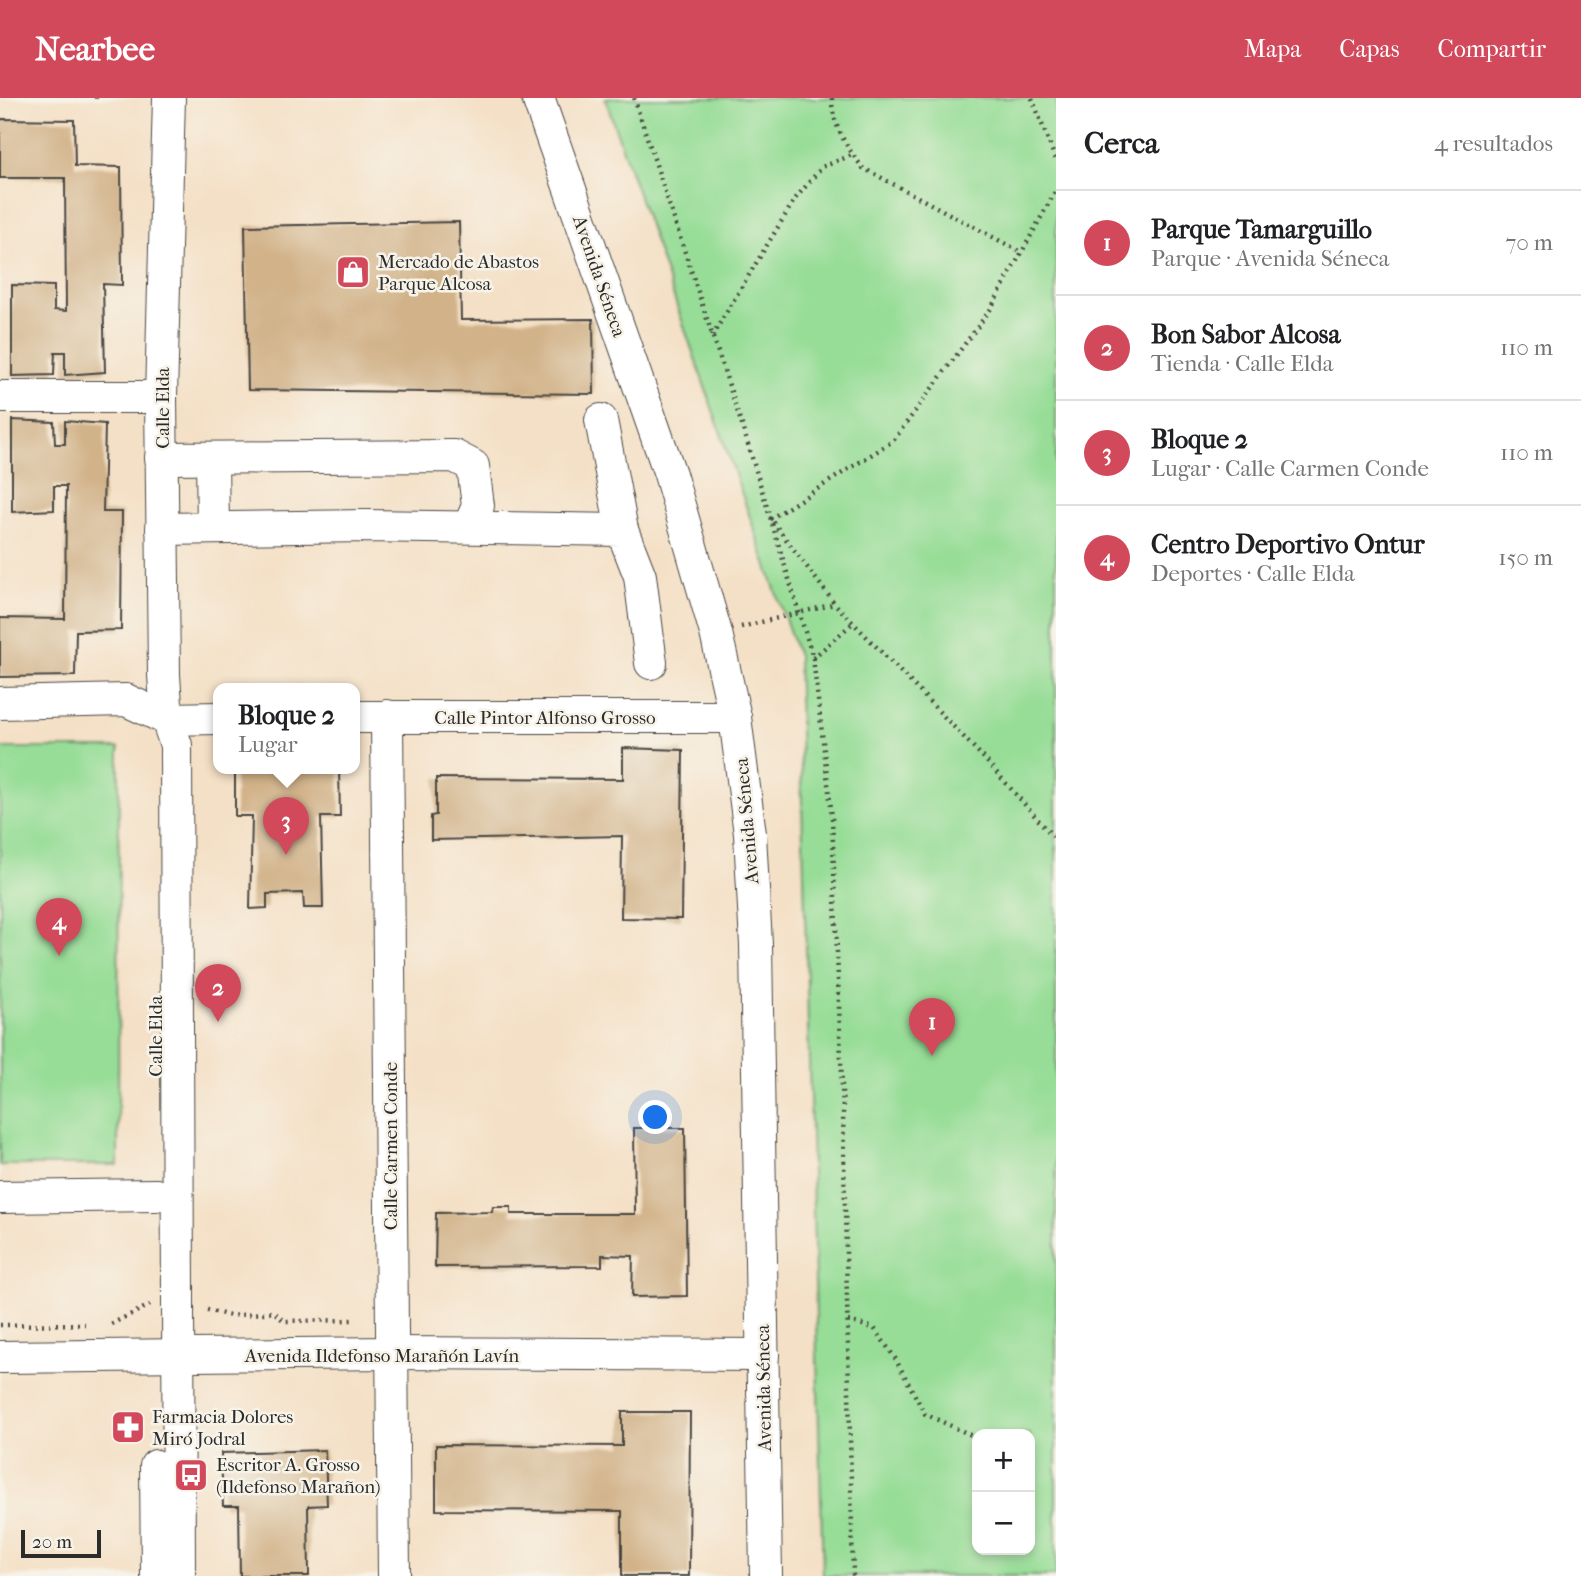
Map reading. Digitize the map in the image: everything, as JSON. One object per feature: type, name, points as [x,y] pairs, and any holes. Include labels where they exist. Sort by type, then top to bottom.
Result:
[{"type":"street","name":"Calle Elda","points":[[167,1356],[176,746],[167,719],[161,458],[169,98]]},
{"type":"street","name":"Avenida Séneca","points":[[538,98],[670,474],[716,633],[735,717],[750,834],[754,920],[766,1576]]},
{"type":"street","points":[[0,397],[161,397]]},
{"type":"street","points":[[601,420],[622,530],[640,576],[650,663]]},
{"type":"street","points":[[161,458],[454,456],[473,466],[478,506],[469,527]]},
{"type":"street","points":[[212,458],[213,528]]},
{"type":"street","points":[[162,529],[469,527],[622,530]]},
{"type":"street","points":[[0,702],[126,700],[167,719],[213,718]]},
{"type":"street","name":"Calle Carmen Conde","points":[[387,716],[394,1576]]},
{"type":"street","name":"Calle Pintor Alfonso Grosso","points":[[360,717],[735,717]]},
{"type":"street","name":"Calle Elda","points":[[167,719],[155,746],[156,1195],[167,1356]]},
{"type":"street","points":[[0,1197],[156,1195]]},
{"type":"street","name":"Avenida Ildefonso Marañón Lavín","points":[[0,1357],[392,1353],[763,1355]]},
{"type":"street","points":[[157,1576],[167,1356]]},
{"type":"street","points":[[167,1356],[179,1576]]},
{"type":"path","points":[[634,98],[813,658],[832,817],[853,1576]]},
{"type":"path","points":[[832,98],[832,108],[852,155],[863,168],[1021,252]]},
{"type":"path","points":[[1032,98],[1056,161]]},
{"type":"path","points":[[712,336],[794,199],[822,167],[852,155]]},
{"type":"path","points":[[770,519],[893,441],[990,310],[1056,190]]},
{"type":"path","points":[[770,519],[835,604],[982,756],[1056,840]]},
{"type":"path","points":[[716,633],[835,604]]},
{"type":"path","points":[[813,658],[854,622]]},
{"type":"path","points":[[101,1324],[114,1324],[134,1310],[149,1305]]},
{"type":"path","points":[[201,1309],[231,1316],[274,1312],[284,1321],[356,1320]]},
{"type":"path","points":[[848,1321],[874,1328],[895,1358],[925,1414],[972,1436]]},
{"type":"path","points":[[0,1325],[89,1324]]},
{"type":"green space","points":[[605,98],[1056,98],[1056,1576],[823,1576],[798,656]]},
{"type":"green space","points":[[0,748],[119,748],[118,1165],[0,1165]]},
{"type":"building","points":[[0,119],[74,120],[75,166],[121,167],[122,285],[103,284],[105,372],[65,375],[65,352],[55,352],[54,375],[12,376],[12,285],[54,286],[54,310],[66,311],[65,178],[0,178]]},
{"type":"building","name":"Mercado de Abastos Parque Alcosa","points":[[459,222],[461,320],[593,319],[594,394],[248,390],[245,226]]},
{"type":"building","points":[[12,420],[54,422],[55,444],[65,444],[65,421],[105,424],[103,512],[122,512],[121,630],[76,631],[75,676],[0,677],[0,618],[65,619],[66,486],[54,486],[54,510],[12,512]]},
{"type":"building","points":[[623,748],[683,750],[681,919],[621,918],[622,836],[431,840],[431,816],[436,815],[436,778],[623,779]]},
{"type":"building","points":[[235,774],[339,774],[340,817],[321,817],[323,908],[304,908],[303,893],[267,894],[267,908],[250,909],[252,816],[235,816]]},
{"type":"building","points":[[634,1128],[685,1128],[687,1296],[632,1297],[633,1256],[602,1255],[602,1266],[435,1267],[436,1213],[492,1212],[493,1207],[511,1207],[511,1214],[635,1214]]},
{"type":"building","points":[[622,1412],[690,1412],[689,1576],[622,1576],[622,1511],[436,1510],[436,1445],[622,1446]]},
{"type":"building","points":[[325,1450],[327,1505],[308,1506],[309,1576],[240,1576],[239,1506],[223,1506],[221,1453]]},
{"type":"place","name":"Mercado de Abastos Parque Alcosa","points":[[353,272]]},
{"type":"place","name":"Bloque 2","points":[[286,855]]},
{"type":"place","name":"Centro Deportivo Ontur","points":[[59,956]]},
{"type":"place","name":"Bon Sabor Alcosa","points":[[218,1022]]},
{"type":"place","name":"Parque Tamarguillo","points":[[932,1056]]},
{"type":"place","name":"Farmacia Dolores Miró Jodral","points":[[128,1427]]},
{"type":"place","name":"Escritor A. Grosso (Ildefonso Marañon)","points":[[191,1475]]}]
